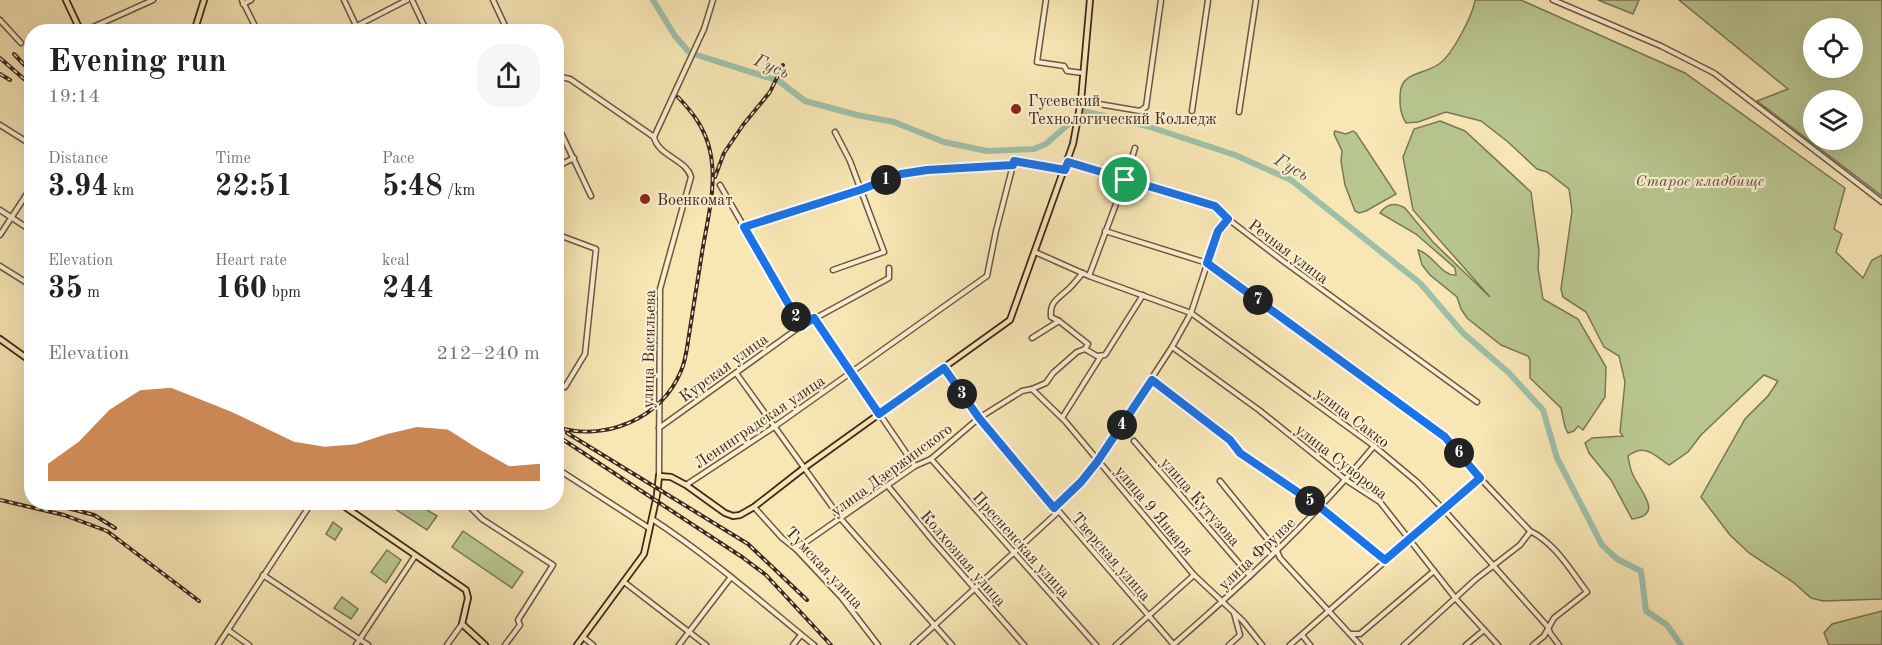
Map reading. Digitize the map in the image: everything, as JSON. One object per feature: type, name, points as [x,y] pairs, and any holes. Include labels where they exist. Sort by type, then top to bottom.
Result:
[{"type":"main road","points":[[66,0],[78,24]]},
{"type":"main road","points":[[196,24],[204,0]]},
{"type":"main road","points":[[577,645],[644,554],[657,495],[658,476],[670,477],[686,485],[725,513],[733,516],[740,515],[1010,320],[1068,162],[1078,123],[1090,0]]},
{"type":"main road","points":[[0,339],[24,356]]},
{"type":"main road","points":[[349,510],[466,590],[468,598],[463,626],[485,645]]},
{"type":"street","points":[[100,24],[153,0]]},
{"type":"street","points":[[251,0],[243,2],[254,24]]},
{"type":"street","points":[[344,0],[356,24]]},
{"type":"street","points":[[361,24],[410,0],[423,24]]},
{"type":"street","points":[[494,0],[504,24]]},
{"type":"street","points":[[564,78],[570,79],[654,137],[704,29],[713,0]]},
{"type":"street","points":[[1046,0],[1037,62],[1064,66],[1067,71],[1083,73]]},
{"type":"street","points":[[1081,101],[1140,111],[1146,107],[1161,0]]},
{"type":"street","points":[[1192,111],[1208,0]]},
{"type":"street","points":[[1239,112],[1256,0]]},
{"type":"street","points":[[1553,0],[1661,46],[1714,73],[1882,202]]},
{"type":"street","points":[[0,20],[21,44]]},
{"type":"street","points":[[0,125],[24,140]]},
{"type":"street","points":[[833,270],[884,252],[850,160],[835,132]]},
{"type":"street","name":"улица Васильева","points":[[654,137],[659,148],[687,169],[691,177],[660,289],[658,476]]},
{"type":"street","points":[[564,138],[591,196]]},
{"type":"street","points":[[1089,276],[1135,148]]},
{"type":"street","points":[[564,163],[574,158]]},
{"type":"street","points":[[744,227],[860,190],[901,174],[927,170],[1013,165],[1014,161],[1065,170]]},
{"type":"street","name":"Речная улица","points":[[1068,162],[1215,206],[1228,219],[1477,402]]},
{"type":"street","name":"Ленинградская улица","points":[[686,485],[851,374],[987,276],[1013,165]]},
{"type":"street","points":[[720,185],[801,326]]},
{"type":"street","points":[[0,234],[24,199]]},
{"type":"street","points":[[0,210],[24,226]]},
{"type":"street","points":[[1054,508],[1081,482],[1097,462],[1172,347],[1191,313],[1218,231],[1228,219]]},
{"type":"street","points":[[1105,231],[1207,263],[1445,437],[1530,531],[1541,537],[1565,563],[1587,592],[1554,618],[1544,636],[1533,645]]},
{"type":"street","points":[[564,237],[596,249],[585,354],[564,386]]},
{"type":"street","name":"улица Сакко","points":[[1035,252],[1089,276],[1191,313],[1374,446],[1418,482],[1548,627],[1559,645]]},
{"type":"street","points":[[0,266],[24,281]]},
{"type":"street","name":"Курская улица","points":[[658,429],[801,326],[889,278],[889,268]]},
{"type":"street","points":[[1083,273],[1066,292],[1054,300],[1050,308],[1051,317],[1088,344],[1085,348],[1097,356],[1104,355],[1143,295]]},
{"type":"street","points":[[814,318],[915,466]]},
{"type":"street","points":[[1032,338],[1059,321]]},
{"type":"street","name":"улица Суворова","points":[[1172,347],[1259,411],[1346,480],[1380,502],[1456,599],[1498,645]]},
{"type":"street","name":"улица Дзержинского","points":[[796,549],[915,466],[931,459],[979,418],[1022,391],[1046,383],[1053,373],[1085,348]]},
{"type":"street","points":[[1062,418],[1101,355]]},
{"type":"street","name":"Тверская улица","points":[[944,368],[979,418],[1174,645]]},
{"type":"street","points":[[736,373],[841,519],[952,645]]},
{"type":"street","points":[[1152,380],[1230,440],[1240,453],[1321,508],[1385,560]]},
{"type":"street","name":"улица 9 Января","points":[[1032,389],[1062,418],[1194,575],[1243,621],[1262,645]]},
{"type":"street","name":"улица Кутузова","points":[[1134,441],[1250,576]]},
{"type":"street","name":"улица Фрунзе","points":[[1174,645],[1321,508],[1374,446]]},
{"type":"street","name":"Пресненская улица","points":[[931,459],[1096,645]]},
{"type":"street","points":[[564,473],[649,528]]},
{"type":"street","points":[[1290,645],[1480,478]]},
{"type":"street","points":[[1220,481],[1277,551],[1280,558],[1360,645]]},
{"type":"street","name":"Колхозная улица","points":[[888,486],[1024,645]]},
{"type":"street","name":"Тумская улица","points":[[754,507],[842,598],[878,645]]},
{"type":"street","points":[[218,645],[307,510]]},
{"type":"street","points":[[473,510],[482,519],[553,565],[518,620],[520,625],[505,645]]},
{"type":"street","points":[[913,645],[1015,554],[1058,512]]},
{"type":"street","points":[[651,519],[671,531],[731,577],[814,645]]},
{"type":"street","points":[[1404,645],[1476,579],[1520,545],[1530,531]]},
{"type":"street","points":[[356,645],[415,556]]},
{"type":"street","points":[[1350,634],[1360,634],[1434,571]]},
{"type":"street","points":[[263,575],[368,645]]},
{"type":"street","points":[[1116,645],[1194,575]]},
{"type":"street","points":[[679,645],[731,577]]},
{"type":"street","points":[[624,582],[706,645]]},
{"type":"street","points":[[1228,645],[1240,635],[1234,612]]},
{"type":"street","points":[[447,645],[463,626]]},
{"type":"street","points":[[228,630],[249,645]]},
{"type":"street","points":[[1466,645],[1484,630]]},
{"type":"street","points":[[793,645],[801,635]]},
{"type":"street","points":[[1302,635],[1310,645]]},
{"type":"street","points":[[583,637],[593,645]]},
{"type":"green space","name":"Старое кладбище","points":[[1475,0],[1521,0],[1685,73],[1845,188],[1834,229],[1842,234],[1836,252],[1863,278],[1872,260],[1882,255],[1882,599],[1823,601],[1811,598],[1793,582],[1749,553],[1730,535],[1701,497],[1745,419],[1768,396],[1778,381],[1764,375],[1701,435],[1688,452],[1669,465],[1644,450],[1628,456],[1632,473],[1649,508],[1642,517],[1632,519],[1611,480],[1589,453],[1585,443],[1592,438],[1623,436],[1620,432],[1625,382],[1619,356],[1604,347],[1586,312],[1563,297],[1561,289],[1572,211],[1569,189],[1547,172],[1537,169],[1481,121],[1446,112],[1418,122],[1406,123],[1401,113],[1400,96],[1404,82],[1414,75],[1433,68],[1444,59],[1461,34]]},
{"type":"green space","points":[[1598,0],[1639,0],[1633,14]]},
{"type":"green space","points":[[1679,0],[1882,0],[1882,196],[1821,150],[1863,150],[1863,90],[1803,90],[1803,136],[1757,101],[1788,89]]},
{"type":"green space","points":[[1440,121],[1465,131],[1531,192],[1543,299],[1578,319],[1606,367],[1605,397],[1583,430],[1578,426],[1574,431],[1568,433],[1561,408],[1530,378],[1528,356],[1501,345],[1467,318],[1457,297],[1430,275],[1422,265],[1418,250],[1446,272],[1456,275],[1455,268],[1416,234],[1380,213],[1391,204],[1405,208],[1433,242],[1490,297],[1413,210],[1403,157],[1414,129]]},
{"type":"green space","points":[[1335,131],[1346,134],[1353,131],[1356,133],[1396,194],[1366,211],[1359,213],[1355,211],[1345,185],[1341,161],[1342,151],[1334,134]]},
{"type":"green space","points":[[397,510],[427,510],[437,516],[427,530]]},
{"type":"green space","points":[[333,522],[342,529],[335,540],[326,534]]},
{"type":"green space","points":[[463,531],[523,572],[512,588],[452,547]]},
{"type":"green space","points":[[387,550],[401,560],[386,583],[371,572]]},
{"type":"green space","points":[[342,597],[358,609],[351,619],[334,608]]},
{"type":"green space","points":[[1882,611],[1882,645],[1829,645],[1824,633],[1832,624]]},
{"type":"waterway","name":"Гусь","points":[[653,0],[675,36],[688,51]]},
{"type":"waterway","name":"Гусь","points":[[697,55],[779,81],[805,101],[894,122],[944,142],[987,151],[1034,149],[1046,144],[1083,111],[1147,126],[1235,155],[1291,180],[1420,283],[1463,333],[1509,373],[1543,410],[1557,458],[1602,545],[1617,559],[1641,571],[1646,611],[1667,625],[1681,645]]},
{"type":"railway","points":[[14,54],[24,65]]},
{"type":"railway","points":[[0,58],[24,79]]},
{"type":"railway","points":[[715,177],[724,153],[770,92],[783,65]]},
{"type":"railway","points":[[0,74],[10,80]]},
{"type":"railway","points":[[564,429],[593,431],[612,429],[629,423],[646,414],[660,402],[672,388],[683,367],[713,177],[710,151],[702,128],[678,97]]},
{"type":"railway","points":[[567,433],[748,544],[807,600]]},
{"type":"railway","points":[[564,440],[766,575],[831,645]]},
{"type":"railway","points":[[0,500],[24,506]]},
{"type":"railway","points":[[43,510],[64,515],[107,531],[199,601]]},
{"type":"railway","points":[[75,510],[94,515],[115,528]]},
{"type":"place","name":"Гусевский Технологический Колледж","points":[[1016,109]]},
{"type":"place","name":"Военкомат","points":[[645,199]]},
{"type":"route","points":[[1014,161],[1065,170],[1068,162],[1125,180],[1215,206],[1228,219],[1218,231],[1207,263],[1445,437],[1480,478],[1385,560],[1321,508],[1240,453],[1230,440],[1152,380],[1097,462],[1081,482],[1054,508],[979,418],[944,368],[879,414],[814,318],[801,326],[744,227],[860,190],[901,174],[927,170],[1013,165],[1014,161]]}]
